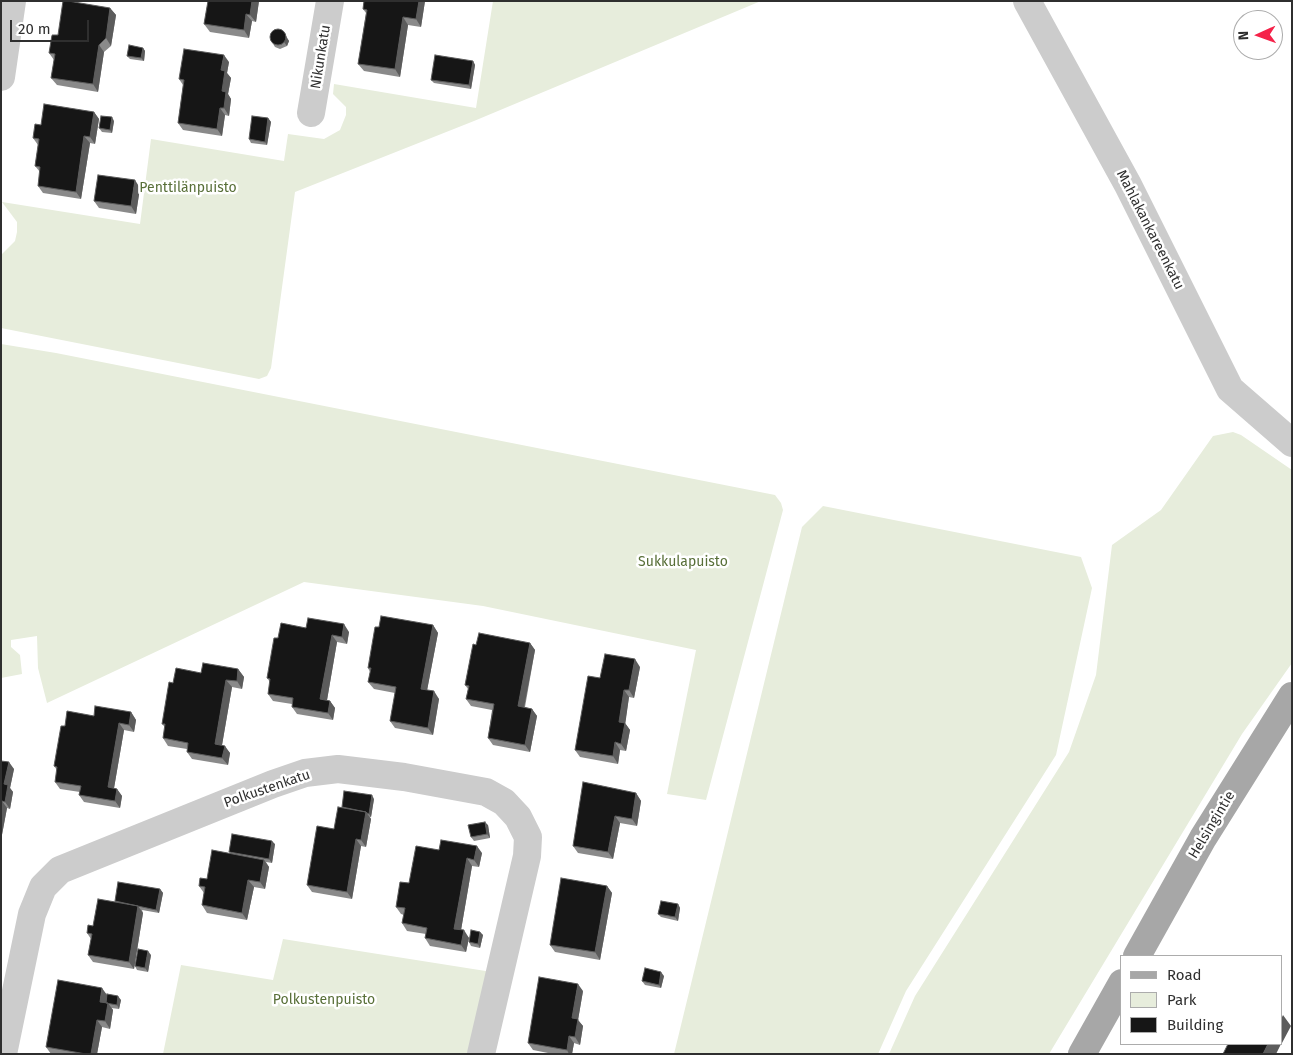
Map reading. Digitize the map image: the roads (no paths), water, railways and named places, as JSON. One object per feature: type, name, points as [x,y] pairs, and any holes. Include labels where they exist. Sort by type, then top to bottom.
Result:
[{"type":"main road","name":"Helsingintie","points":[[1138,955],[1203,838],[1292,696]]},
{"type":"main road","points":[[1082,1054],[1120,987]]},
{"type":"street","points":[[1,77],[12,1]]},
{"type":"street","name":"Nikunkatu","points":[[312,113],[330,1]]},
{"type":"street","name":"Mahlakankareenkatu","points":[[1027,1],[1128,185],[1230,389],[1292,442]]},
{"type":"street","name":"Polkustenkatu","points":[[3,1054],[32,914],[43,887],[60,870],[273,784],[305,773],[338,769],[404,777],[486,792],[504,802],[518,817],[528,837],[527,856],[481,1054]]},
{"type":"park label","name":"Penttilänpuisto","points":[[188,188]]},
{"type":"park label","name":"Sukkulapuisto","points":[[683,562]]},
{"type":"park label","name":"Polkustenpuisto","points":[[324,1000]]}]
